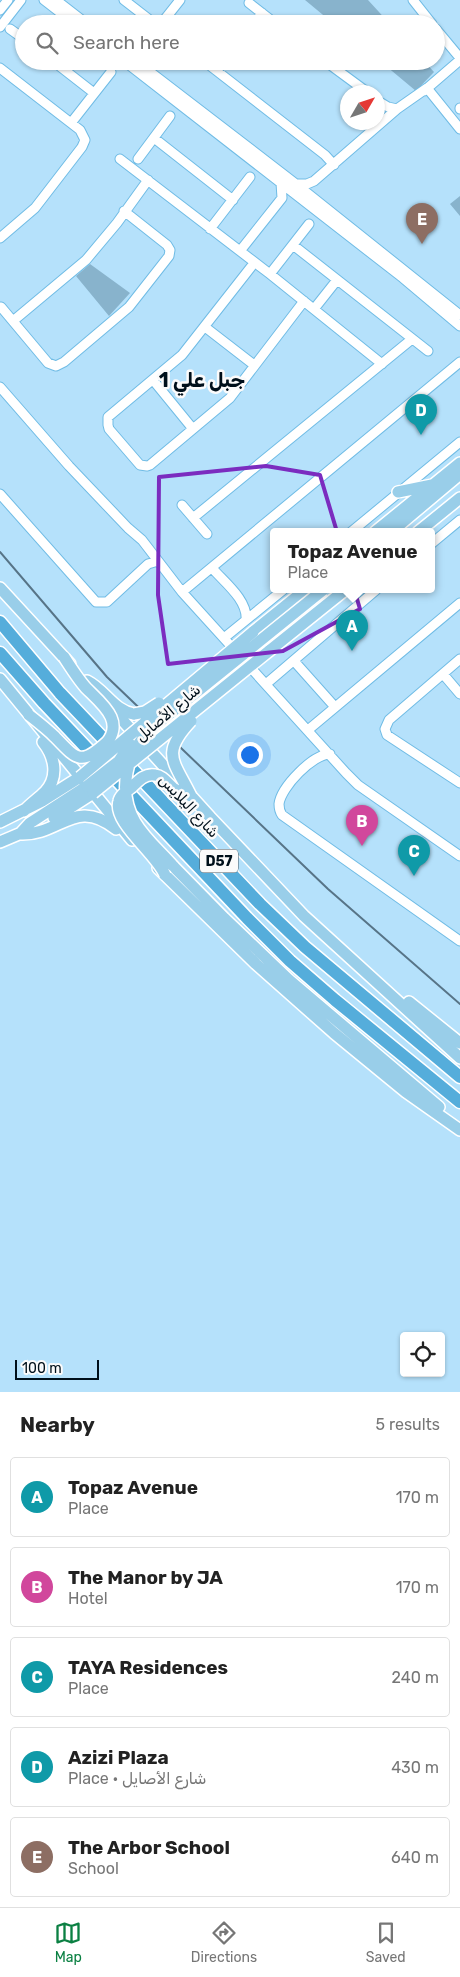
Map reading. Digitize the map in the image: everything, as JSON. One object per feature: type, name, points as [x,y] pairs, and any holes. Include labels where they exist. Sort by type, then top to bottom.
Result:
[{"type":"highway","name":"شارع اليلايس","points":[[0,622],[60,693],[260,904],[312,953],[460,1077]]},
{"type":"highway","name":"D57","points":[[0,653],[44,704],[290,961],[460,1102]]},
{"type":"main road","points":[[380,528],[460,463]]},
{"type":"main road","points":[[396,528],[460,474]]},
{"type":"main road","points":[[398,492],[434,484]]},
{"type":"main road","points":[[423,528],[460,498]]},
{"type":"main road","points":[[3,592],[298,909],[460,1058]]},
{"type":"main road","name":"شارع الأصايل","points":[[133,733],[301,593]]},
{"type":"main road","points":[[319,593],[147,733],[134,751],[128,765],[126,780],[128,802],[132,817],[140,829],[224,918],[289,980],[434,1103],[456,1127]]},
{"type":"main road","name":"شارع الأصايل","points":[[0,822],[57,793],[87,785],[148,749],[202,703],[341,593]]},
{"type":"main road","points":[[29,715],[45,728],[69,754],[76,757],[90,756],[111,736],[114,725],[111,717],[78,679],[64,657]]},
{"type":"main road","points":[[0,679],[137,845],[165,875],[256,964],[334,1033],[406,1092],[456,1127]]},
{"type":"main road","points":[[87,681],[99,689],[119,709],[134,714],[149,710],[176,690],[192,683]]},
{"type":"main road","points":[[191,796],[174,762],[173,748],[178,734],[193,719],[202,703]]},
{"type":"main road","points":[[24,811],[47,790],[54,770],[51,754],[33,729],[29,715]]},
{"type":"main road","points":[[20,834],[30,823],[87,785],[123,757],[129,748],[133,733]]},
{"type":"main road","points":[[165,875],[158,861],[124,822],[119,811],[119,800],[121,796],[140,780],[149,775],[160,776],[177,791],[191,796]]},
{"type":"main road","points":[[0,842],[20,834],[36,833],[72,817],[87,816],[106,821],[137,845]]},
{"type":"main road","points":[[353,961],[379,978],[460,1043]]},
{"type":"street","points":[[8,0],[0,10],[8,16]]},
{"type":"street","points":[[0,27],[20,0]]},
{"type":"street","points":[[44,0],[63,15]]},
{"type":"street","points":[[56,0],[75,15]]},
{"type":"street","points":[[124,0],[143,15]]},
{"type":"street","points":[[168,15],[180,0]]},
{"type":"street","points":[[413,0],[425,15]]},
{"type":"street","points":[[250,3],[262,14]]},
{"type":"street","points":[[10,28],[15,32]]},
{"type":"street","points":[[362,142],[399,114],[460,59],[445,40]]},
{"type":"street","points":[[0,68],[84,134],[85,142],[35,208],[0,238]]},
{"type":"street","points":[[65,70],[94,93]]},
{"type":"street","points":[[136,70],[403,278],[460,326]]},
{"type":"street","points":[[148,70],[296,184],[460,315]]},
{"type":"street","points":[[337,70],[358,85]]},
{"type":"street","points":[[216,71],[326,155],[334,165]]},
{"type":"street","points":[[71,123],[111,72]]},
{"type":"street","points":[[385,119],[427,88]]},
{"type":"street","points":[[427,88],[460,129]]},
{"type":"street","points":[[385,104],[398,109]]},
{"type":"street","points":[[138,159],[170,116]]},
{"type":"street","points":[[296,184],[307,184],[314,181],[374,130]]},
{"type":"street","points":[[154,138],[233,200]]},
{"type":"street","points":[[120,160],[270,274],[382,364]]},
{"type":"street","points":[[210,229],[250,177]]},
{"type":"street","points":[[13,322],[83,263],[148,180]]},
{"type":"street","points":[[314,181],[315,200]]},
{"type":"street","points":[[240,252],[282,198],[281,183]]},
{"type":"street","points":[[282,198],[297,196]]},
{"type":"street","points":[[1,307],[48,363],[56,366],[64,362],[130,307],[169,256],[170,250],[168,246],[124,211]]},
{"type":"street","points":[[270,274],[309,224]]},
{"type":"street","points":[[292,245],[428,351]]},
{"type":"street","points":[[250,267],[182,355],[111,414],[107,421],[109,429],[140,465],[147,466],[230,398],[304,301]]},
{"type":"street","points":[[314,309],[337,280]]},
{"type":"street","points":[[205,327],[254,365]]},
{"type":"street","points":[[193,518],[412,339]]},
{"type":"street","points":[[182,592],[458,363]]},
{"type":"street","points":[[153,380],[193,429]]},
{"type":"street","points":[[0,387],[69,466],[145,543],[182,592],[358,785],[460,856]]},
{"type":"street","points":[[356,528],[460,442]]},
{"type":"street","points":[[0,494],[96,602],[107,602],[148,564],[158,561]]},
{"type":"street","points":[[182,505],[207,534]]},
{"type":"street","points":[[435,541],[460,520]]},
{"type":"street","points":[[212,568],[243,603],[246,620]]},
{"type":"street","points":[[224,638],[279,593]]},
{"type":"street","points":[[266,684],[373,593]]},
{"type":"street","points":[[243,603],[260,609]]},
{"type":"street","points":[[308,730],[460,603]]},
{"type":"street","points":[[460,659],[388,721],[385,729],[388,735],[460,783]]},
{"type":"street","points":[[294,661],[335,707]]},
{"type":"street","points":[[443,674],[460,694]]},
{"type":"street","points":[[330,754],[317,757],[294,779],[280,800],[279,806],[282,816],[460,941]]},
{"type":"highlighted area","points":[[266,466],[320,475],[360,609],[283,651],[168,664],[158,595],[159,477]]},
{"type":"shaded area","points":[[305,0],[368,0],[382,15],[323,15]]},
{"type":"shaded area","points":[[391,70],[432,70],[434,72],[416,91]]},
{"type":"shaded area","points":[[460,196],[460,216],[450,204]]},
{"type":"shaded area","points":[[90,264],[130,293],[109,316],[76,276]]},
{"type":"railway","points":[[0,552],[107,677],[328,889],[460,1004]]},
{"type":"place","name":"The Arbor School","points":[[422,244]]},
{"type":"place","name":"Azizi Plaza","points":[[421,435]]},
{"type":"place","name":"Topaz Avenue","points":[[352,651]]},
{"type":"place","name":"The Manor by JA","points":[[362,846]]},
{"type":"place","name":"TAYA Residences","points":[[414,876]]},
{"type":"district","name":"جبل علي 1","points":[[202,380]]}]
